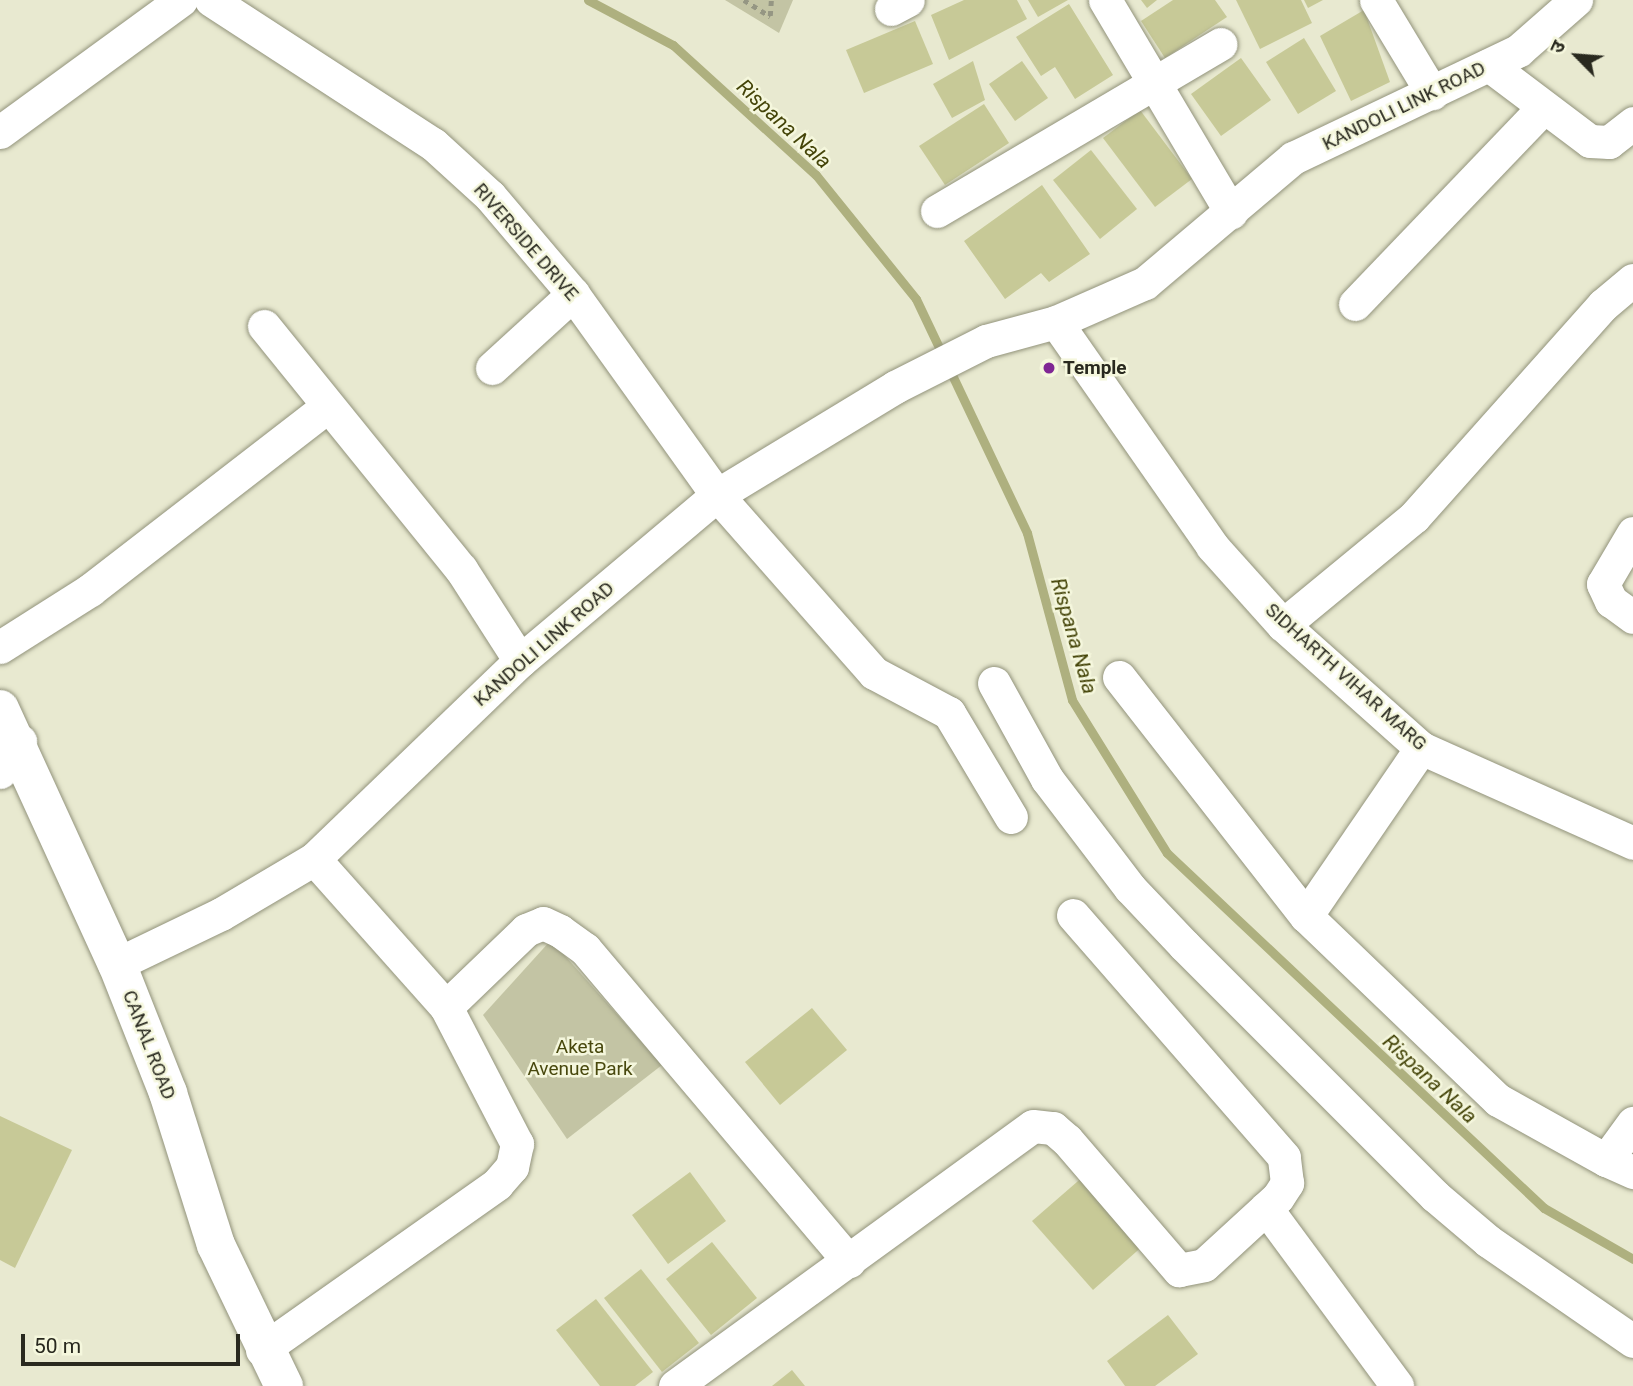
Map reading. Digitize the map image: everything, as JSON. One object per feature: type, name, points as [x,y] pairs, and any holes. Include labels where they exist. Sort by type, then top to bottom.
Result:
[{"type":"street","points":[[0,132],[181,0]]},
{"type":"street","name":"RIVERSIDE DRIVE","points":[[211,0],[433,144],[490,196],[572,293],[717,495],[874,673],[949,713],[1011,817]]},
{"type":"street","points":[[1105,0],[1231,212]]},
{"type":"street","points":[[1376,0],[1432,93]]},
{"type":"street","name":"KANDOLI LINK ROAD","points":[[117,964],[222,914],[314,859],[520,661],[717,495],[895,387],[986,341],[1056,321],[1145,283],[1293,158],[1519,50],[1576,0]]},
{"type":"street","points":[[937,211],[1155,86],[1221,44]]},
{"type":"street","points":[[1489,65],[1590,141],[1609,142],[1633,123]]},
{"type":"street","points":[[1355,304],[1544,108]]},
{"type":"street","points":[[1283,625],[1414,517],[1603,305],[1633,280]]},
{"type":"street","points":[[492,369],[572,293]]},
{"type":"street","name":"SIDHARTH VIHAR MARG","points":[[1056,321],[1212,546],[1283,625],[1422,748],[1633,843]]},
{"type":"street","points":[[264,326],[461,569],[520,661]]},
{"type":"street","points":[[0,647],[90,590],[327,407]]},
{"type":"street","points":[[1633,533],[1603,584],[1611,601],[1633,617]]},
{"type":"street","points":[[1119,677],[1306,916],[1497,1100],[1620,1166],[1633,1123]]},
{"type":"street","points":[[994,683],[1047,779],[1130,888],[1184,945],[1435,1196],[1488,1241],[1633,1341]]},
{"type":"street","name":"CANAL ROAD","points":[[0,709],[10,756],[117,964],[168,1093],[216,1245],[262,1350],[284,1386]]},
{"type":"street","points":[[1306,916],[1422,748]]},
{"type":"street","points":[[262,1350],[512,1167],[517,1144],[508,1120],[446,1007],[314,859]]},
{"type":"street","points":[[675,1386],[849,1261],[1016,1135],[1044,1125],[1067,1140],[1180,1270],[1204,1265],[1266,1208],[1287,1183],[1284,1157],[1073,915]]},
{"type":"street","points":[[446,1007],[526,930],[543,923],[560,931],[585,949],[849,1261]]},
{"type":"street","points":[[1266,1208],[1397,1386]]},
{"type":"path","points":[[744,0],[770,16],[771,0]]},
{"type":"green space","points":[[725,0],[793,0],[779,33]]},
{"type":"green space","name":"Aketa Avenue Park","points":[[551,940],[662,1065],[567,1139],[483,1015]]},
{"type":"building","points":[[964,0],[1017,0],[1027,19],[949,60],[931,15]]},
{"type":"building","points":[[1028,0],[1068,0],[1038,17]]},
{"type":"building","points":[[1141,0],[1157,0],[1147,8]]},
{"type":"building","points":[[1173,0],[1215,0],[1227,17],[1165,58],[1141,21]]},
{"type":"building","points":[[1236,0],[1301,0],[1312,23],[1260,49]]},
{"type":"building","points":[[1304,0],[1323,0],[1308,8]]},
{"type":"building","points":[[1069,4],[1113,75],[1075,99],[1055,67],[1041,76],[1016,37]]},
{"type":"building","points":[[1364,10],[1390,82],[1351,101],[1320,36]]},
{"type":"building","points":[[915,21],[933,64],[864,93],[846,50]]},
{"type":"building","points":[[1304,38],[1336,91],[1298,114],[1266,62]]},
{"type":"building","points":[[1241,58],[1271,100],[1221,136],[1191,94]]},
{"type":"building","points":[[973,61],[985,100],[952,118],[933,84]]},
{"type":"building","points":[[1022,61],[1048,98],[1015,121],[989,84]]},
{"type":"building","points":[[984,104],[1009,143],[945,185],[919,146]]},
{"type":"building","points":[[1140,110],[1192,179],[1155,207],[1103,138]]},
{"type":"building","points":[[1091,150],[1137,209],[1100,239],[1053,180]]},
{"type":"building","points":[[1042,185],[1090,254],[1049,282],[1041,273],[1005,299],[964,241]]},
{"type":"building","points":[[812,1008],[847,1050],[780,1105],[745,1062]]},
{"type":"building","points":[[0,1116],[72,1150],[15,1268],[0,1260]]},
{"type":"building","points":[[690,1172],[726,1221],[668,1264],[632,1215]]},
{"type":"building","points":[[1085,1175],[1145,1244],[1093,1290],[1032,1221]]},
{"type":"building","points":[[712,1242],[757,1298],[711,1335],[666,1279]]},
{"type":"building","points":[[641,1269],[699,1343],[662,1372],[604,1298]]},
{"type":"building","points":[[596,1299],[653,1372],[635,1386],[600,1386],[556,1330]]},
{"type":"building","points":[[1168,1315],[1198,1354],[1155,1386],[1125,1386],[1107,1361]]},
{"type":"building","points":[[792,1370],[805,1386],[772,1386]]},
{"type":"waterway","name":"Rispana Nala","points":[[588,0],[673,45],[816,175],[916,299],[1027,533],[1072,700],[1167,853],[1544,1208],[1633,1259]]},
{"type":"place","name":"Temple","points":[[1049,368]]}]
